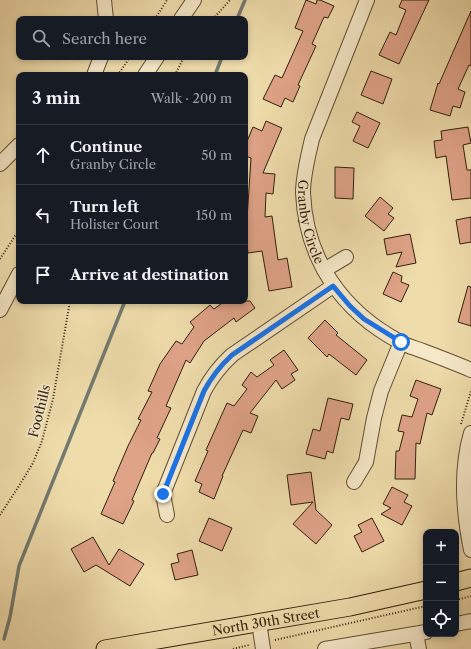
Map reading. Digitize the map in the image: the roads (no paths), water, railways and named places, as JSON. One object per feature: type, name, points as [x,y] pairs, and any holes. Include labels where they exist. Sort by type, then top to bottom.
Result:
[{"type":"main road","points":[[459,581],[471,578]]},
{"type":"main road","name":"North 30th Street","points":[[107,649],[350,607],[423,591]]},
{"type":"street","points":[[104,0],[106,16]]},
{"type":"street","points":[[184,16],[194,0]]},
{"type":"street","name":"Granby Circle","points":[[367,0],[312,139],[306,162],[303,193],[306,214],[316,254],[333,286],[350,306],[364,319],[401,342],[471,370]]},
{"type":"street","points":[[95,72],[100,60]]},
{"type":"street","points":[[147,72],[155,60]]},
{"type":"street","points":[[0,164],[16,148]]},
{"type":"street","points":[[324,270],[346,257]]},
{"type":"street","points":[[0,310],[16,280]]},
{"type":"street","points":[[167,515],[163,494],[204,391],[211,378],[221,365],[232,355],[333,286]]},
{"type":"street","points":[[354,482],[366,462],[374,418],[381,391],[401,342]]},
{"type":"street","points":[[471,432],[467,446],[464,506],[471,550]]},
{"type":"street","points":[[259,622],[263,646]]},
{"type":"street","points":[[325,649],[421,633],[419,649]]},
{"type":"waterway","points":[[238,16],[245,0]]},
{"type":"waterway","points":[[216,72],[221,60]]},
{"type":"waterway","points":[[4,639],[10,617],[19,566],[124,304]]}]
